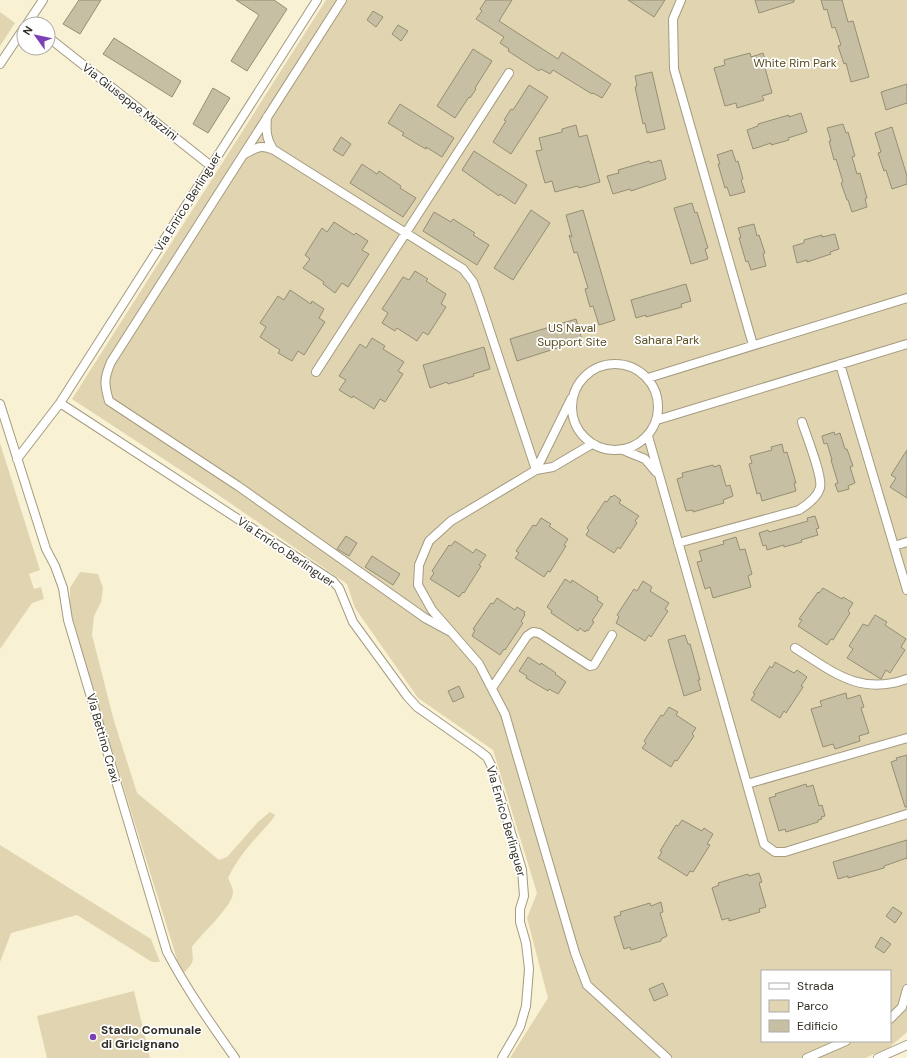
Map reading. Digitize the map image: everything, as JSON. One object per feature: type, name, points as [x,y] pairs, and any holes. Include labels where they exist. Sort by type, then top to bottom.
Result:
[{"type":"street","points":[[33,16],[43,0]]},
{"type":"street","name":"Via Enrico Berlinguer","points":[[17,459],[60,404],[317,0]]},
{"type":"street","points":[[342,0],[111,362],[105,376],[106,388],[109,401],[238,486],[425,618],[449,630]]},
{"type":"street","points":[[681,0],[673,19],[674,69],[753,345]]},
{"type":"street","points":[[0,64],[16,41]]},
{"type":"street","name":"Via Giuseppe Mazzini","points":[[56,43],[211,166]]},
{"type":"street","points":[[316,372],[510,73]]},
{"type":"street","points":[[267,117],[268,142],[274,150]]},
{"type":"street","points":[[242,156],[258,147],[266,147],[274,150],[463,269],[472,282],[482,308],[536,470]]},
{"type":"street","points":[[648,378],[907,298]]},
{"type":"street","points":[[657,420],[907,344]]},
{"type":"street","points":[[536,470],[577,388],[585,377],[596,368],[610,364],[623,364],[637,369],[648,378],[656,391],[659,405],[657,420],[648,436],[636,445],[623,450],[612,451],[602,448],[592,444],[583,436],[576,425],[572,413],[573,400],[577,388]]},
{"type":"street","points":[[840,364],[907,590]]},
{"type":"street","name":"Via Bettino Craxi","points":[[0,404],[46,549],[55,566],[63,588],[68,620],[167,952],[178,974],[235,1058]]},
{"type":"street","name":"Via Enrico Berlinguer","points":[[60,404],[333,581],[339,588],[354,622],[407,696],[417,707],[487,757],[522,870],[524,896],[520,909],[520,922],[526,943],[529,969],[526,1006],[520,1027],[502,1058]]},
{"type":"street","points":[[678,543],[799,510],[813,500],[820,488],[819,474],[802,422]]},
{"type":"street","points":[[648,436],[764,844],[775,852],[785,852],[907,814]]},
{"type":"street","points":[[592,444],[553,467],[536,470],[451,520],[429,541],[419,565],[418,585],[432,610],[479,664],[505,714],[574,953],[587,985],[668,1058]]},
{"type":"street","points":[[623,450],[645,459],[658,474]]},
{"type":"street","points":[[894,546],[907,542]]},
{"type":"street","points":[[492,688],[527,636],[533,632],[539,633],[590,666],[594,665],[612,635]]},
{"type":"street","points":[[795,648],[834,672],[848,679],[864,684],[881,685],[896,683],[907,679]]},
{"type":"street","points":[[747,784],[907,738]]},
{"type":"street","points":[[891,1018],[902,1007],[907,989]]},
{"type":"street","points":[[807,1058],[844,1042]]},
{"type":"street","points":[[878,1058],[907,1045]]},
{"type":"green space","name":"US Naval Support Site","points":[[326,0],[907,0],[907,1032],[889,1048],[865,1058],[510,1058],[548,998],[527,918],[537,893],[493,750],[418,698],[355,608],[347,584],[217,494],[72,399]]},
{"type":"green space","points":[[0,12],[15,23],[0,46]]},
{"type":"green space","points":[[0,443],[40,570],[29,574],[34,589],[41,587],[44,599],[32,603],[0,649]]},
{"type":"green space","points":[[80,572],[98,574],[103,588],[101,602],[94,616],[92,635],[114,721],[137,793],[219,860],[227,857],[258,822],[270,812],[275,815],[232,870],[228,878],[233,891],[231,899],[222,913],[192,947],[192,961],[184,973],[179,966],[85,663],[70,608],[70,588]]},
{"type":"green space","points":[[0,845],[151,939],[160,962],[152,962],[77,915],[11,933],[0,962]]},
{"type":"green space","name":"Stadio Comunale di Gricignano","points":[[134,991],[150,1058],[47,1058],[37,1016]]},
{"type":"building","points":[[79,0],[101,0],[80,34],[63,24]]},
{"type":"building","points":[[236,0],[274,0],[287,9],[247,71],[231,61],[259,15]]},
{"type":"building","points":[[486,0],[512,0],[499,21],[558,59],[562,52],[611,84],[602,98],[593,93],[592,94],[553,70],[550,74],[541,69],[539,71],[508,51],[509,49],[500,43],[504,37],[476,19],[482,11],[480,9]]},
{"type":"building","points":[[628,0],[665,0],[654,17]]},
{"type":"building","points":[[755,0],[794,0],[794,2],[759,13]]},
{"type":"building","points":[[821,0],[842,0],[848,22],[853,21],[869,77],[851,82],[846,63],[844,64],[838,46],[841,45],[835,27],[832,28],[827,9],[824,10]]},
{"type":"building","points":[[373,11],[383,17],[376,27],[367,20]]},
{"type":"building","points":[[398,25],[408,31],[401,41],[392,34]]},
{"type":"building","points":[[114,38],[181,81],[172,97],[103,54]]},
{"type":"building","points":[[473,49],[492,61],[475,88],[476,89],[455,118],[437,106]]},
{"type":"building","points":[[750,53],[751,57],[763,53],[768,67],[765,68],[772,93],[762,96],[764,100],[737,108],[736,103],[725,106],[714,68],[725,65],[724,60]]},
{"type":"building","points":[[652,72],[665,129],[647,133],[645,123],[643,124],[635,87],[637,86],[635,76]]},
{"type":"building","points":[[907,84],[907,103],[886,110],[881,92]]},
{"type":"building","points":[[529,85],[548,97],[511,154],[493,142],[506,121],[504,120],[511,109],[513,110]]},
{"type":"building","points":[[213,88],[230,98],[208,133],[193,124]]},
{"type":"building","points":[[400,104],[454,138],[442,157],[402,135],[404,133],[388,123]]},
{"type":"building","points":[[801,113],[807,132],[788,138],[789,140],[771,145],[771,143],[753,149],[747,130],[758,126],[758,124]]},
{"type":"building","points":[[843,124],[846,133],[848,132],[855,156],[852,157],[857,174],[860,173],[867,198],[865,199],[867,207],[852,212],[841,183],[843,182],[836,159],[834,160],[827,128]]},
{"type":"building","points":[[576,125],[579,137],[587,135],[600,182],[579,188],[578,186],[555,192],[552,181],[545,183],[536,151],[542,150],[539,138],[562,132],[562,129]]},
{"type":"building","points":[[892,127],[907,176],[907,184],[892,189],[886,170],[884,171],[878,153],[881,152],[875,133]]},
{"type":"building","points":[[341,137],[351,144],[343,156],[333,150]]},
{"type":"building","points":[[732,150],[736,162],[738,161],[743,179],[741,180],[745,192],[730,196],[727,187],[725,188],[717,155]]},
{"type":"building","points":[[474,151],[527,185],[515,204],[500,194],[499,196],[462,170]]},
{"type":"building","points":[[661,160],[666,179],[631,191],[630,189],[613,194],[607,176],[619,173],[618,170],[649,161],[650,163]]},
{"type":"building","points":[[362,164],[377,174],[379,171],[401,186],[400,188],[416,198],[403,217],[350,183]]},
{"type":"building","points":[[692,203],[695,213],[697,212],[708,248],[705,249],[708,259],[691,264],[674,208]]},
{"type":"building","points":[[531,210],[550,223],[513,280],[494,268]]},
{"type":"building","points":[[583,210],[615,320],[599,325],[593,306],[590,307],[585,289],[588,288],[577,252],[574,253],[569,235],[572,237],[566,215]]},
{"type":"building","points":[[434,212],[451,222],[453,219],[475,233],[473,235],[489,245],[477,265],[423,231]]},
{"type":"building","points":[[334,222],[354,235],[356,233],[368,241],[362,250],[369,254],[348,287],[342,283],[335,293],[323,284],[324,282],[303,268],[310,259],[305,255],[322,228],[327,232]]},
{"type":"building","points":[[754,224],[757,236],[759,235],[765,253],[763,254],[766,266],[751,270],[748,261],[746,262],[739,238],[741,237],[738,228]]},
{"type":"building","points":[[835,234],[839,249],[830,252],[831,254],[807,262],[807,260],[797,263],[793,246],[804,243],[804,240],[822,235],[822,237]]},
{"type":"building","points":[[415,271],[428,279],[426,281],[446,294],[441,304],[446,307],[428,335],[423,332],[417,341],[397,328],[395,331],[382,323],[388,313],[382,309],[403,277],[409,280]]},
{"type":"building","points":[[686,284],[691,301],[681,304],[682,307],[646,317],[646,315],[636,318],[631,300]]},
{"type":"building","points":[[290,290],[311,304],[312,301],[324,309],[319,318],[325,322],[304,355],[298,351],[292,361],[278,353],[280,350],[260,337],[266,327],[260,323],[278,296],[284,300]]},
{"type":"building","points":[[576,319],[582,340],[517,361],[510,339]]},
{"type":"building","points":[[372,338],[385,346],[383,349],[404,362],[398,371],[403,374],[385,402],[380,399],[374,409],[353,396],[352,398],[339,390],[346,380],[339,376],[360,344],[366,348]]},
{"type":"building","points":[[484,347],[490,369],[473,374],[474,376],[448,384],[447,382],[430,388],[423,365]]},
{"type":"building","points":[[834,432],[835,435],[840,433],[845,449],[847,449],[853,466],[850,467],[855,483],[848,486],[849,489],[838,492],[835,484],[838,483],[832,460],[827,443],[824,444],[822,436]]},
{"type":"building","points":[[782,444],[784,453],[787,452],[796,483],[794,483],[796,491],[762,501],[760,493],[757,494],[749,464],[752,463],[750,456],[772,450],[771,447]]},
{"type":"building","points":[[907,450],[907,498],[890,487],[896,478],[891,475]]},
{"type":"building","points":[[713,465],[714,467],[720,465],[726,486],[730,485],[733,496],[723,500],[724,503],[693,512],[693,510],[686,511],[677,479],[683,477],[682,473]]},
{"type":"building","points":[[614,495],[621,500],[619,503],[639,516],[635,521],[637,523],[620,549],[618,547],[614,553],[586,535],[589,530],[587,528],[605,501],[607,502],[611,496],[612,497]]},
{"type":"building","points":[[815,516],[819,528],[816,529],[818,535],[801,540],[802,542],[784,547],[784,545],[767,550],[766,545],[763,546],[759,533],[768,530],[769,532],[808,521],[807,518]]},
{"type":"building","points":[[541,518],[551,524],[549,526],[568,539],[564,545],[566,546],[550,572],[548,571],[544,577],[515,558],[519,553],[516,551],[533,525],[536,526]]},
{"type":"building","points":[[346,536],[357,543],[349,556],[337,549]]},
{"type":"building","points":[[736,537],[740,550],[745,549],[752,574],[748,576],[751,587],[713,598],[710,587],[705,589],[697,562],[702,561],[699,551],[724,544],[723,541]]},
{"type":"building","points":[[455,541],[473,553],[476,549],[486,555],[464,593],[463,592],[459,597],[430,579],[434,573],[432,571],[449,545],[451,546]]},
{"type":"building","points":[[372,556],[400,574],[393,585],[365,567]]},
{"type":"building","points":[[565,579],[571,583],[572,580],[598,597],[597,600],[603,604],[592,621],[594,622],[588,631],[586,630],[585,632],[580,628],[578,631],[551,613],[552,611],[547,607]]},
{"type":"building","points":[[643,581],[652,587],[650,591],[669,603],[665,609],[668,611],[651,637],[649,635],[645,641],[616,623],[619,617],[617,615],[634,589],[637,591]]},
{"type":"building","points":[[823,588],[842,599],[843,597],[853,603],[848,611],[850,613],[833,640],[831,639],[827,645],[798,626],[802,620],[799,619],[818,592],[819,593]]},
{"type":"building","points":[[497,598],[515,610],[517,607],[525,612],[525,615],[521,621],[523,623],[500,655],[472,636],[475,630],[473,629],[491,603],[493,604]]},
{"type":"building","points":[[875,615],[887,622],[885,625],[906,639],[901,647],[905,650],[890,673],[886,670],[881,679],[847,658],[853,649],[849,646],[863,624],[868,626]]},
{"type":"building","points":[[685,635],[688,644],[690,644],[700,680],[698,680],[701,690],[684,696],[668,640]]},
{"type":"building","points":[[528,657],[540,665],[541,663],[566,682],[558,694],[549,689],[548,691],[526,678],[527,676],[519,671]]},
{"type":"building","points":[[775,662],[794,673],[797,670],[807,677],[801,686],[803,687],[786,713],[784,711],[780,718],[751,700],[755,694],[753,693],[770,666],[772,668]]},
{"type":"building","points":[[459,686],[464,697],[453,702],[448,691]]},
{"type":"building","points":[[846,693],[847,699],[860,695],[864,707],[861,708],[869,733],[859,736],[860,741],[835,749],[833,744],[823,747],[811,709],[822,706],[820,701]]},
{"type":"building","points":[[669,707],[678,712],[676,715],[696,728],[692,734],[694,736],[677,761],[675,760],[671,767],[642,748],[646,743],[644,741],[661,715],[663,716]]},
{"type":"building","points":[[907,755],[907,807],[905,807],[891,762],[897,760],[896,758]]},
{"type":"building","points":[[806,784],[807,787],[813,785],[819,806],[822,805],[825,816],[821,817],[822,819],[818,820],[818,822],[786,832],[785,829],[779,831],[769,798],[776,796],[775,794]]},
{"type":"building","points":[[682,820],[702,831],[704,828],[713,834],[707,844],[710,845],[693,872],[690,871],[687,876],[658,858],[662,852],[660,851],[676,825],[678,826]]},
{"type":"building","points":[[907,840],[907,858],[884,866],[884,868],[848,878],[848,876],[838,879],[833,862]]},
{"type":"building","points":[[759,873],[762,882],[759,883],[766,907],[759,909],[760,912],[729,921],[729,918],[722,920],[712,888],[719,885],[718,883],[748,874],[749,876]]},
{"type":"building","points":[[661,902],[663,912],[660,913],[667,936],[661,939],[661,941],[631,950],[630,947],[624,949],[614,917],[621,915],[620,912],[650,903],[651,906]]},
{"type":"building","points":[[893,907],[902,913],[895,923],[886,916]]},
{"type":"building","points":[[881,937],[891,944],[884,953],[875,947]]},
{"type":"building","points":[[663,983],[668,995],[654,1001],[649,989]]},
{"type":"place","name":"Stadio Comunale di Gricignano","points":[[93,1037]]},
{"type":"park label","name":"White Rim Park","points":[[795,63]]},
{"type":"park label","name":"Sahara Park","points":[[667,340]]}]
